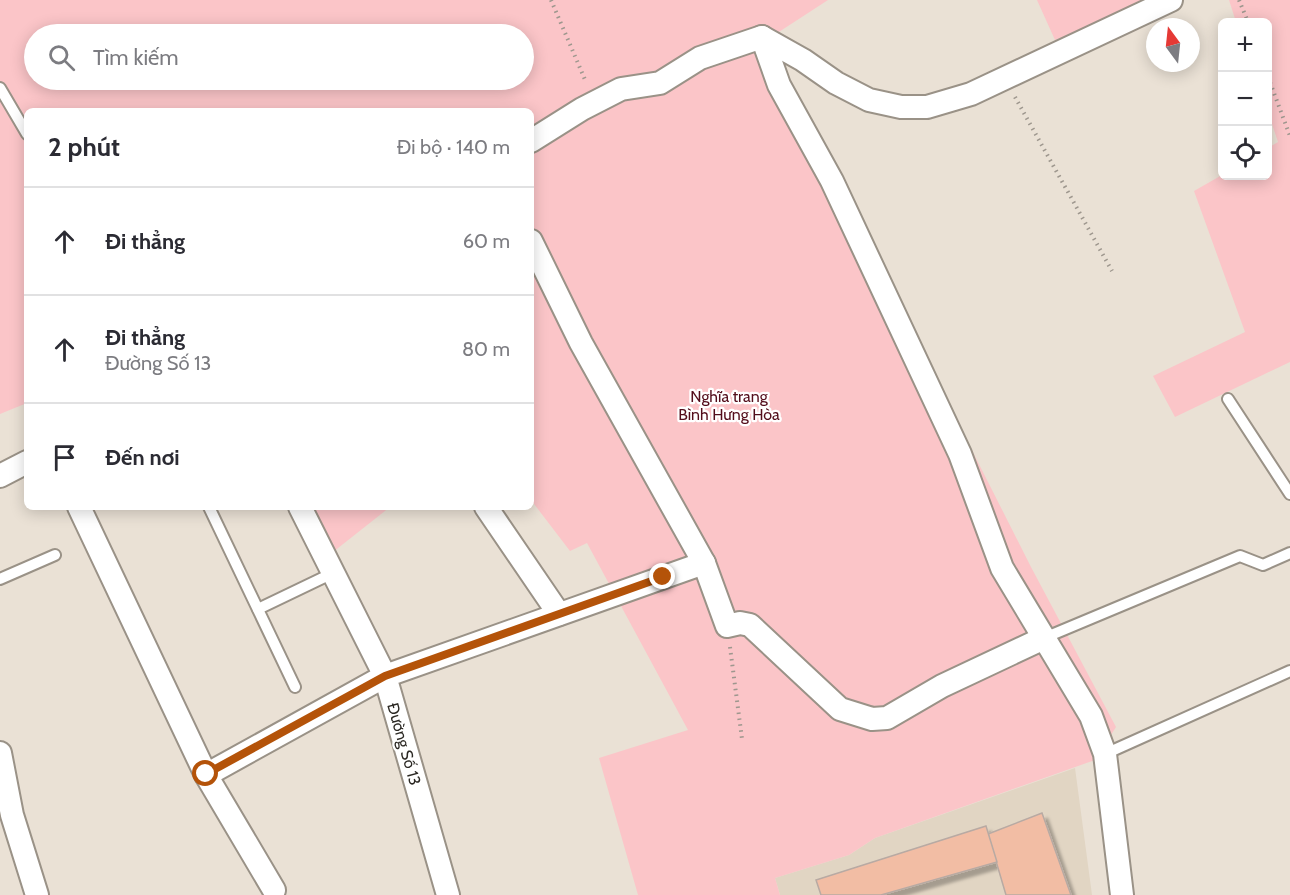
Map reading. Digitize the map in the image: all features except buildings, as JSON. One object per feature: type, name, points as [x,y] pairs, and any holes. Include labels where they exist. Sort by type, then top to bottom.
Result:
[{"type":"street","points":[[534,139],[621,89],[660,83],[700,58],[762,37],[803,60],[836,83],[869,100],[901,107],[927,107],[949,102],[1004,78],[1171,0]]},
{"type":"street","points":[[762,37],[779,85],[832,181],[960,454],[1002,568],[1091,716],[1105,754],[1122,895]]},
{"type":"street","points":[[534,247],[581,343],[705,563],[727,626],[740,622],[750,625],[840,709],[872,719],[886,718],[942,686],[1044,638]]},
{"type":"street","points":[[0,476],[24,464]]},
{"type":"street","points":[[80,510],[206,774],[274,890]]},
{"type":"street","name":"Đường Số 13","points":[[302,510],[385,676],[448,895]]},
{"type":"street","points":[[488,510],[559,614]]},
{"type":"street","points":[[206,774],[385,676],[705,563]]},
{"type":"street","points":[[0,753],[12,815],[37,895]]},
{"type":"lane","points":[[0,88],[24,129]]},
{"type":"lane","points":[[1228,399],[1290,494]]},
{"type":"lane","points":[[210,510],[295,687]]},
{"type":"lane","points":[[1044,638],[1240,556],[1263,565],[1290,553]]},
{"type":"lane","points":[[0,579],[55,555]]},
{"type":"lane","points":[[258,609],[333,573]]},
{"type":"lane","points":[[1105,754],[1290,671]]},
{"type":"path","points":[[551,0],[595,102]]},
{"type":"path","points":[[1239,0],[1246,18]]},
{"type":"path","points":[[1004,78],[1112,271]]},
{"type":"path","points":[[1272,88],[1290,136]]},
{"type":"path","points":[[727,626],[742,739]]},
{"type":"shaded area","points":[[1075,768],[1092,895],[780,895],[775,878],[849,855],[875,838]]},
{"type":"green space","name":"Nghĩa trang Bình Hưng Hòa","points":[[0,0],[828,0],[765,41],[1031,567],[1116,727],[1095,760],[875,838],[849,855],[775,878],[780,895],[638,895],[599,758],[688,730],[587,543],[570,551],[534,504],[534,108],[24,108],[24,404],[0,414]]},
{"type":"green space","points":[[1037,0],[1156,0],[1055,40]]},
{"type":"green space","points":[[1229,0],[1290,0],[1290,362],[1175,417],[1153,376],[1245,332],[1194,191],[1218,177],[1218,180],[1272,180],[1272,146],[1278,142],[1272,124],[1272,18],[1235,18]]},
{"type":"green space","points":[[303,510],[386,510],[333,552]]},
{"type":"route","points":[[206,774],[385,676],[663,577]]}]
